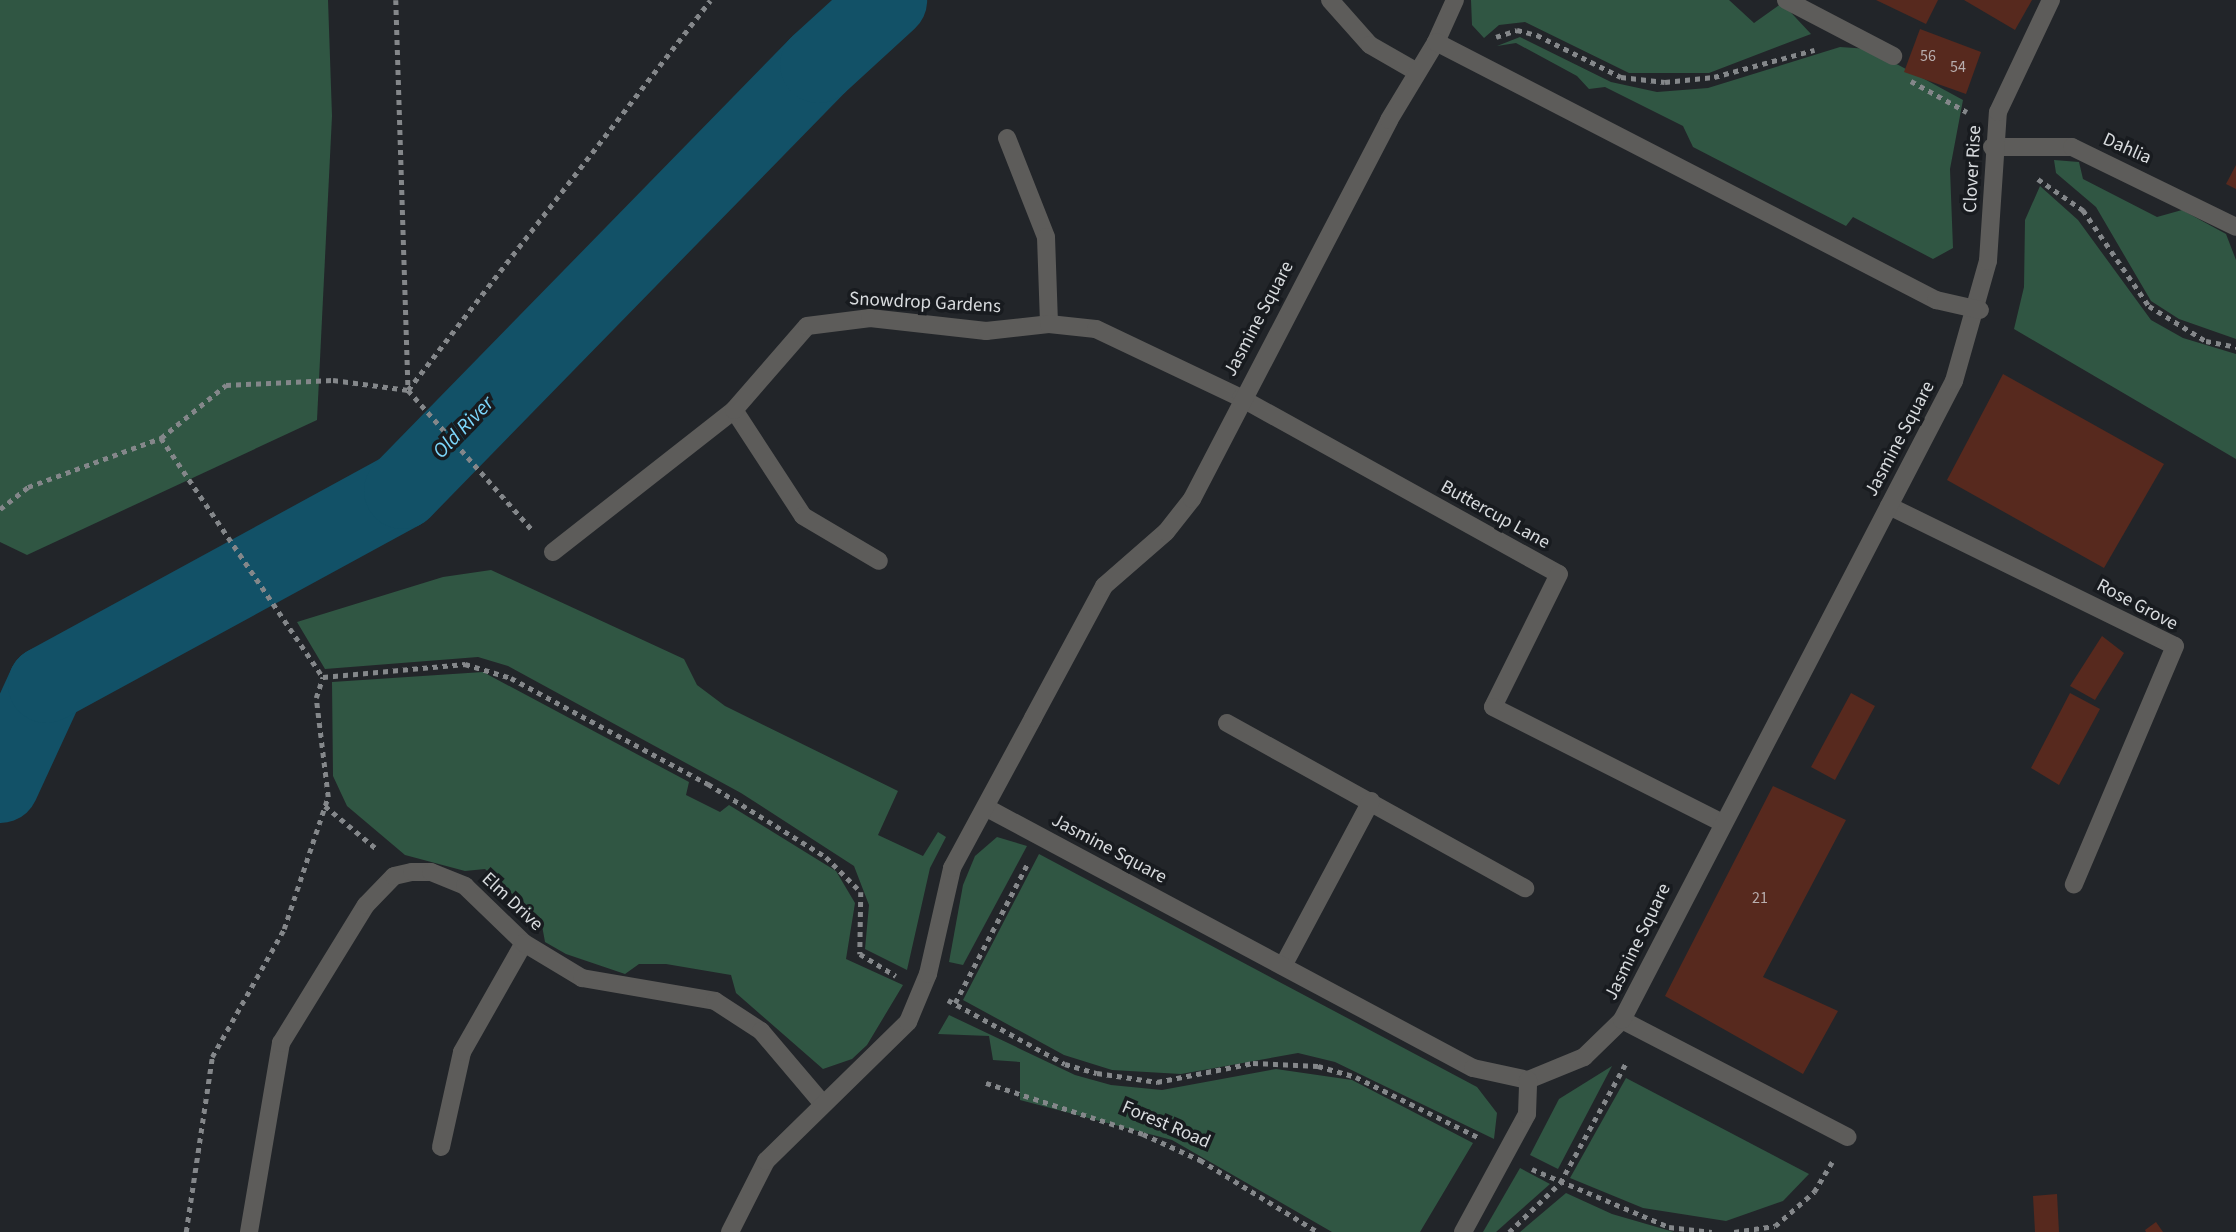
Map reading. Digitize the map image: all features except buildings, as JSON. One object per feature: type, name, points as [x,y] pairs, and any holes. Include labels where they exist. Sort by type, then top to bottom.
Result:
[{"type":"street","points":[[1330,0],[1370,45],[1417,72]]},
{"type":"street","name":"Jasmine Square","points":[[1455,0],[1436,41],[1241,398],[1192,499],[1166,532],[1104,586],[987,808],[1473,1068],[1528,1080],[1584,1057],[1622,1020],[1721,822],[1949,393],[1979,310]]},
{"type":"street","points":[[1786,0],[1893,56]]},
{"type":"street","name":"Clover Rise","points":[[1979,310],[1988,261],[1995,128],[2007,84],[2051,0]]},
{"type":"street","points":[[1436,41],[1912,288],[1979,310]]},
{"type":"street","points":[[1007,138],[1046,237],[1049,324]]},
{"type":"street","name":"Dahlia","points":[[1992,147],[2072,147],[2236,227]]},
{"type":"street","name":"Snowdrop Gardens","points":[[553,552],[734,410],[807,326],[870,318],[986,331],[1049,324],[1096,329],[1132,342],[1241,398]]},
{"type":"street","name":"Buttercup Lane","points":[[1241,398],[1559,574],[1493,707],[1721,822]]},
{"type":"street","points":[[734,410],[803,516],[879,561]]},
{"type":"street","name":"Rose Grove","points":[[1889,506],[2175,646],[2074,884]]},
{"type":"street","points":[[1227,723],[1525,888]]},
{"type":"street","points":[[1283,965],[1371,801]]},
{"type":"street","points":[[730,1232],[766,1161],[822,1103],[891,1044],[922,991],[943,892],[987,808]]},
{"type":"street","points":[[249,1232],[281,1043],[366,905],[404,874]]},
{"type":"street","name":"Elm Drive","points":[[404,874],[450,877],[524,943],[582,978],[614,988],[715,1001],[761,1031],[822,1103]]},
{"type":"street","points":[[441,1147],[463,1052],[524,943]]},
{"type":"street","points":[[1622,1020],[1848,1137]]},
{"type":"street","points":[[1464,1232],[1507,1156],[1527,1114],[1528,1080]]},
{"type":"path","points":[[396,0],[408,390],[518,516]]},
{"type":"path","points":[[408,390],[710,0]]},
{"type":"path","points":[[1472,59],[1497,36],[1517,30],[1620,77],[1665,82],[1714,77],[1856,37]]},
{"type":"path","points":[[1900,75],[1995,128]]},
{"type":"path","points":[[2034,176],[2083,210],[2149,306],[2206,341],[2236,347]]},
{"type":"path","points":[[0,509],[28,487],[160,438],[226,385],[333,380],[408,390]]},
{"type":"path","points":[[160,438],[304,653],[323,677]]},
{"type":"path","points":[[323,677],[465,664],[511,678],[708,784],[826,857],[861,892],[860,954],[922,991],[955,1003],[1065,1064],[1133,1082],[1190,1078],[1254,1063],[1318,1066],[1356,1077],[1560,1183],[1669,1227],[1712,1232]]},
{"type":"path","points":[[186,1232],[212,1057],[279,940],[325,806],[316,698],[323,677]]},
{"type":"path","points":[[325,806],[404,874]]},
{"type":"path","points":[[955,1003],[1042,838]]},
{"type":"path","points":[[1509,1232],[1560,1183],[1642,1031]]},
{"type":"path","name":"Forest Road","points":[[986,1083],[1154,1139],[1318,1232]]},
{"type":"path","points":[[1734,1232],[1776,1229],[1814,1192],[1848,1137]]},
{"type":"green space","points":[[0,0],[328,0],[332,116],[317,420],[27,555],[0,542]]},
{"type":"green space","points":[[1471,0],[1729,0],[1754,23],[1782,3],[1811,34],[1709,73],[1629,73],[1525,22],[1499,25],[1484,38],[1472,25]]},
{"type":"green space","points":[[1520,37],[1611,82],[1657,92],[1708,88],[1840,47],[1869,49],[1963,100],[1950,169],[1953,248],[1933,259],[1853,217],[1846,226],[1693,147],[1683,126],[1605,87],[1589,89],[1577,76],[1516,43],[1497,46]]},
{"type":"green space","points":[[2054,160],[2079,162],[2083,179],[2157,217],[2182,210],[2226,234],[2236,260],[2236,339],[2179,319],[2151,301],[2096,207],[2056,173]]},
{"type":"green space","points":[[2040,186],[2078,220],[2151,320],[2183,338],[2236,354],[2236,459],[2014,329],[2024,287],[2025,220]]},
{"type":"green space","points":[[491,570],[684,659],[697,685],[725,706],[898,791],[878,835],[923,856],[938,832],[946,837],[930,868],[907,970],[865,949],[869,905],[854,866],[741,793],[508,666],[478,657],[325,669],[297,622],[443,577]]},
{"type":"green space","points":[[483,672],[689,782],[686,795],[720,812],[729,805],[836,871],[855,903],[846,959],[903,985],[867,1045],[852,1059],[823,1069],[736,993],[731,975],[666,964],[639,964],[625,974],[566,954],[545,942],[541,920],[485,869],[465,871],[405,855],[347,806],[333,776],[332,682]]},
{"type":"green space","points":[[997,837],[1027,846],[963,965],[949,962],[963,885],[975,856]]},
{"type":"green space","points":[[1039,854],[1477,1087],[1497,1113],[1494,1139],[1335,1062],[1298,1053],[1181,1074],[1112,1070],[1064,1055],[963,1000]]},
{"type":"green space","points":[[949,1015],[1075,1075],[1111,1085],[1162,1090],[1276,1069],[1352,1080],[1473,1143],[1420,1232],[1332,1232],[1172,1140],[1020,1100],[1020,1062],[993,1060],[989,1036],[938,1034]]},
{"type":"green space","points":[[1612,1066],[1558,1169],[1530,1155],[1559,1099]]},
{"type":"green space","points":[[1626,1078],[1809,1174],[1783,1201],[1726,1221],[1643,1208],[1570,1178]]},
{"type":"green space","points":[[1520,1168],[1550,1184],[1496,1232],[1483,1232]]},
{"type":"green space","points":[[1566,1193],[1612,1214],[1674,1232],[1520,1232]]},
{"type":"waterway","name":"Old River","points":[[0,784],[46,684],[402,490],[818,64],[888,0]]}]
